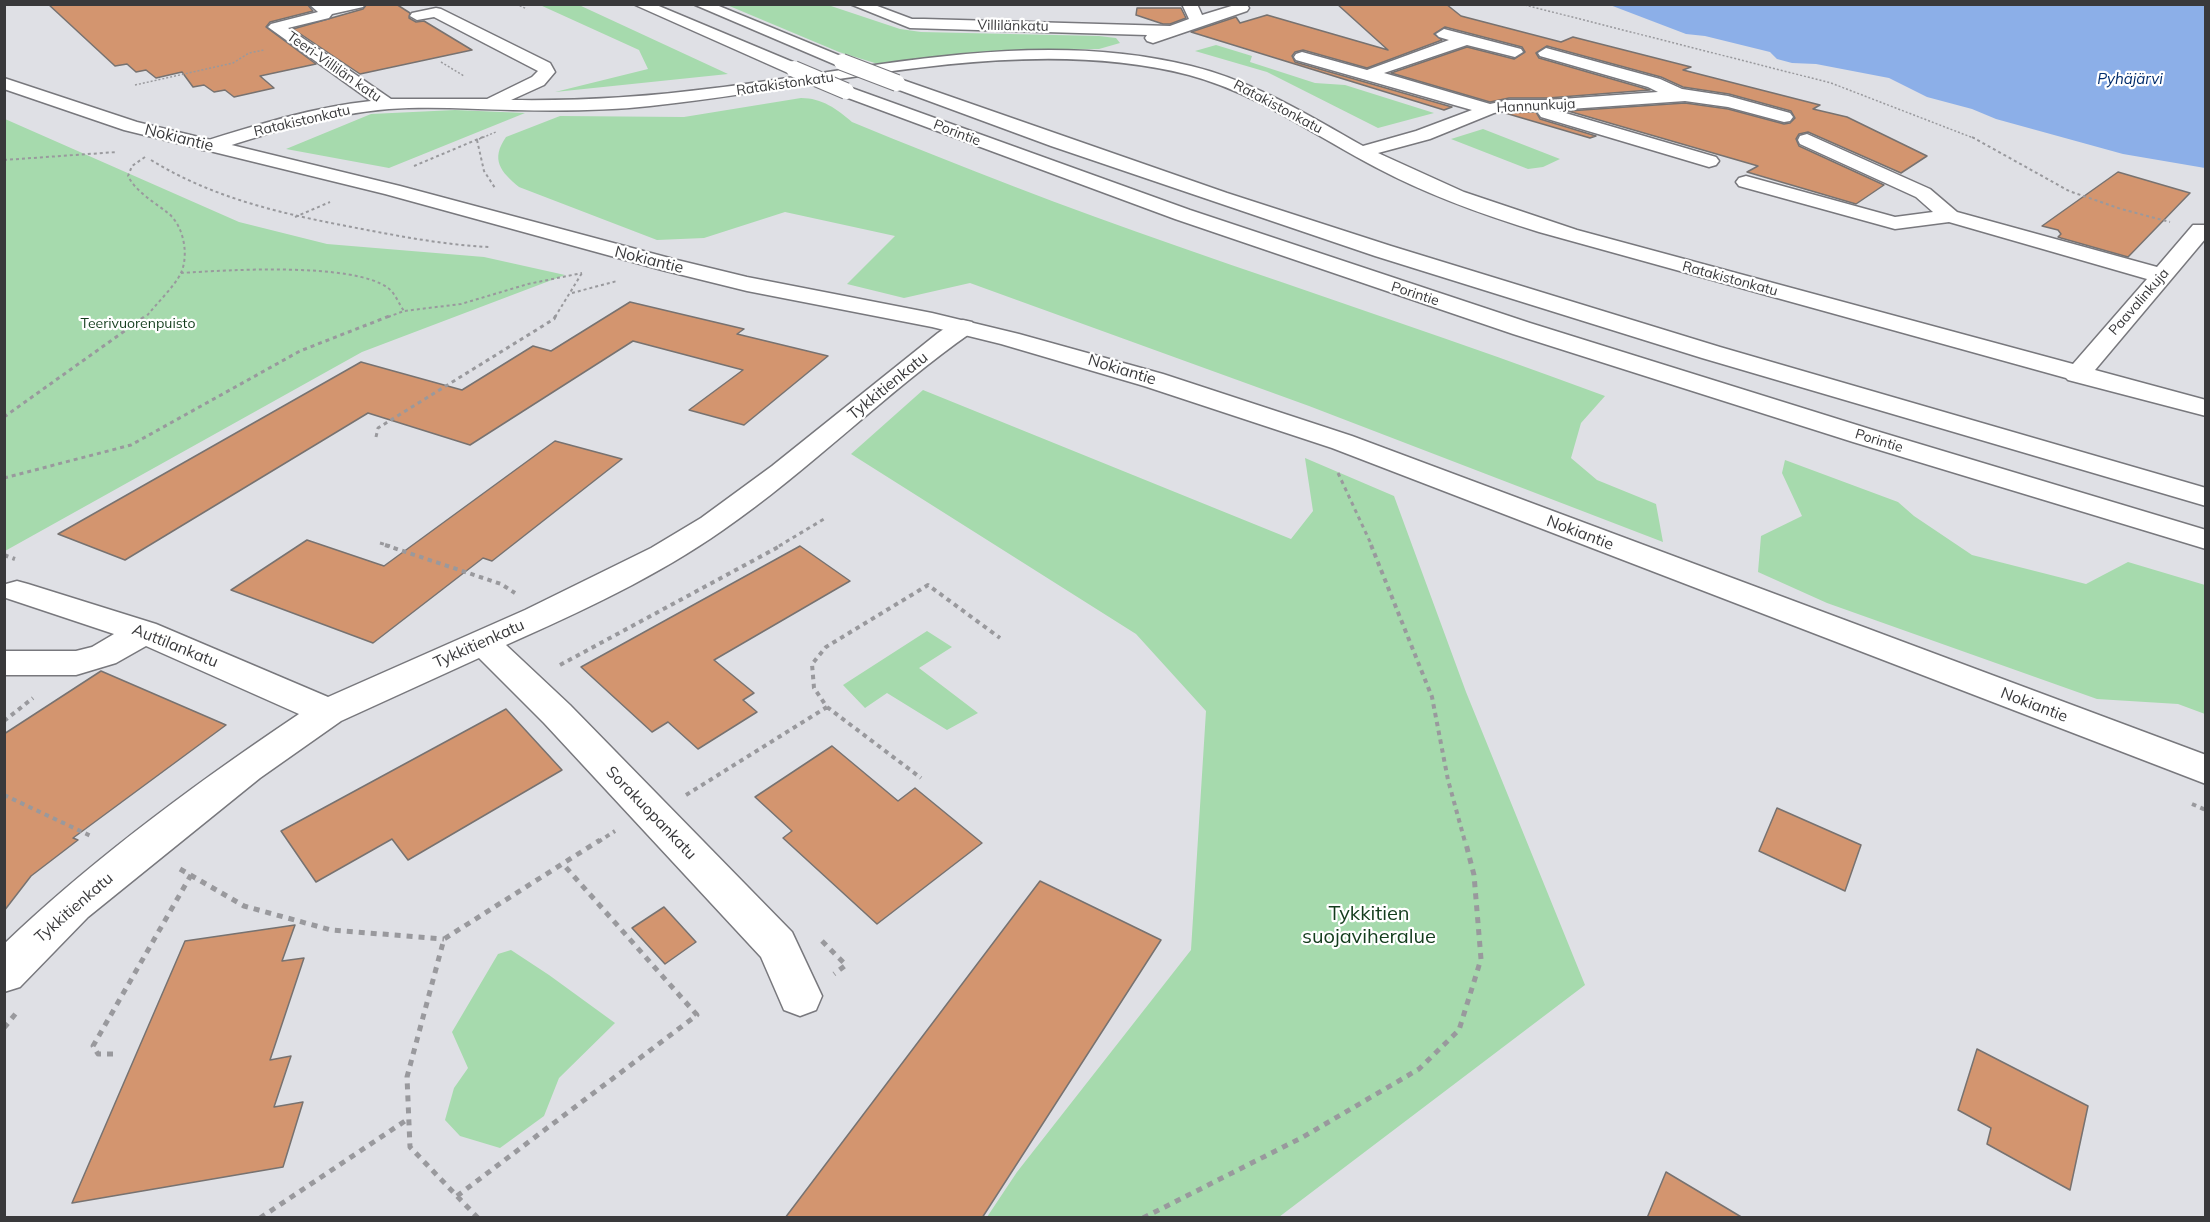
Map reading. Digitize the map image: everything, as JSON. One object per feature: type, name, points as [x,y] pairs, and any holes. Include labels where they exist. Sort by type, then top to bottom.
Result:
[{"type":"main road","points":[[321,8],[358,4]]},
{"type":"main road","name":"Porintie","points":[[640,4],[846,91],[1087,182],[1479,315],[1942,461],[2205,540]]},
{"type":"main road","name":"Porintie","points":[[700,4],[842,62],[1011,126],[1306,225],[1985,434],[2205,497]]},
{"type":"main road","name":"Villilänkatu","points":[[857,4],[910,23],[1173,32]]},
{"type":"main road","points":[[1189,4],[1198,21]]},
{"type":"main road","name":"Teeri-Villilän katu","points":[[321,8],[324,15],[276,27],[387,104]]},
{"type":"main road","points":[[1119,58],[1125,50],[1136,44],[1198,21],[1242,8]]},
{"type":"main road","points":[[417,16],[436,12],[544,67],[547,72],[538,81],[486,104]]},
{"type":"main road","points":[[1437,32],[1515,52]]},
{"type":"main road","points":[[1371,75],[1378,70],[1465,40]]},
{"type":"main road","points":[[1546,53],[1654,83],[1666,92],[1720,100],[1784,117]]},
{"type":"main road","name":"Ratakistonkatu","points":[[209,146],[308,117],[387,104],[606,104],[701,96],[994,56],[1078,55],[1119,58],[1188,70],[1243,87],[1361,152],[1423,183],[1569,235],[2205,408]]},
{"type":"main road","points":[[1302,57],[1489,109]]},
{"type":"main road","name":"Nokiantie","points":[[4,83],[82,111],[209,146],[345,177],[620,266],[721,278],[963,327],[1070,354],[1200,393],[1342,442],[2205,770]]},
{"type":"main road","name":"Hannunkuja","points":[[1361,152],[1423,135],[1489,109],[1521,105],[1682,96]]},
{"type":"main road","points":[[1521,105],[1710,161]]},
{"type":"main road","points":[[1807,140],[1916,189],[1950,216],[2162,276]]},
{"type":"main road","points":[[1746,182],[1895,223],[1950,216]]},
{"type":"main road","name":"Paavalinkuja","points":[[2077,375],[2201,230]]},
{"type":"main road","name":"Tykkitienkatu","points":[[4,973],[73,905],[247,768],[328,712],[484,642],[652,561],[712,524],[782,472],[963,327]]},
{"type":"main road","name":"Auttilankatu","points":[[17,591],[144,632],[328,712]]},
{"type":"main road","points":[[4,663],[76,663],[104,655],[144,632]]},
{"type":"main road","name":"Sorakuopankatu","points":[[484,642],[664,805],[777,945],[800,996]]},
{"type":"path","points":[[516,4],[527,9]]},
{"type":"path","points":[[1521,4],[1831,83],[1976,139],[2077,194],[2121,209],[2201,230]]},
{"type":"path","points":[[135,85],[233,63],[249,53],[298,43]]},
{"type":"path","points":[[413,167],[497,132]]},
{"type":"path","points":[[477,140],[480,165],[486,180],[499,192]]},
{"type":"path","points":[[4,159],[126,151],[106,145]]},
{"type":"path","points":[[136,154],[165,161]]},
{"type":"path","points":[[146,156],[173,176],[206,190],[295,217],[399,236],[492,247]]},
{"type":"path","points":[[4,417],[146,317],[181,273],[184,245],[182,230],[173,217],[133,186],[128,176],[132,166],[146,156]]},
{"type":"path","points":[[295,217],[337,200]]},
{"type":"path","points":[[4,478],[131,445],[300,351],[404,311],[460,304],[528,284],[620,266]]},
{"type":"path","points":[[571,293],[620,266]]},
{"type":"path","points":[[181,273],[243,269],[356,275],[389,289],[404,311]]},
{"type":"path","points":[[376,437],[378,428],[554,320],[582,273]]},
{"type":"path","points":[[1143,1218],[1303,1137],[1419,1069],[1459,1030],[1481,959],[1474,875],[1448,780],[1432,697],[1370,542],[1334,466]]},
{"type":"path","points":[[557,667],[798,536],[824,519]]},
{"type":"path","points":[[380,543],[501,584],[521,597]]},
{"type":"path","points":[[921,778],[827,707],[814,688],[812,664],[826,647],[928,585],[1000,638]]},
{"type":"path","points":[[172,865],[244,906],[331,930],[444,939],[563,864],[827,707]]},
{"type":"path","points":[[4,795],[134,857]]},
{"type":"path","points":[[2187,802],[2205,810]]},
{"type":"path","points":[[457,1196],[697,1015],[563,864]]},
{"type":"path","points":[[113,1054],[98,1054],[93,1046],[190,875]]},
{"type":"path","points":[[444,939],[407,1077],[410,1147],[478,1218]]},
{"type":"path","points":[[260,1218],[409,1119]]},
{"type":"green space","points":[[540,5],[579,5],[728,74],[555,92],[648,69],[639,50]]},
{"type":"green space","points":[[727,5],[828,5],[900,29],[921,32],[1099,36],[1116,38],[1120,43],[1099,49],[1015,50],[878,64],[839,52]]},
{"type":"green space","points":[[1216,45],[1252,56],[1250,62],[1315,83],[1345,85],[1434,113],[1378,128],[1267,72],[1195,51]]},
{"type":"green space","points":[[801,98],[822,102],[852,122],[1054,202],[1605,396],[1581,423],[1571,458],[1597,480],[1656,504],[1663,542],[1309,406],[970,283],[904,298],[847,284],[895,236],[785,212],[704,238],[657,240],[519,187],[503,171],[498,159],[501,145],[506,137],[560,116],[684,117]]},
{"type":"green space","points":[[455,110],[525,113],[389,168],[286,149],[371,114]]},
{"type":"green space","name":"Teerivuorenpuisto","points":[[5,119],[239,222],[327,244],[484,257],[565,275],[362,352],[5,551]]},
{"type":"green space","points":[[1483,129],[1560,159],[1543,167],[1528,169],[1451,139]]},
{"type":"green space","name":"Tykkitien suojaviheralue","points":[[923,390],[1291,539],[1313,511],[1305,458],[1394,496],[1466,692],[1585,985],[1279,1217],[987,1217],[1017,1172],[1191,950],[1206,711],[1136,634],[851,454]]},
{"type":"green space","points":[[1785,460],[1898,502],[1914,516],[1972,555],[2086,584],[2128,562],[2205,585],[2205,714],[2178,704],[2097,699],[1827,603],[1758,572],[1761,536],[1802,516],[1782,473]]},
{"type":"green space","points":[[927,631],[952,647],[919,668],[978,713],[947,730],[887,693],[865,708],[843,685]]},
{"type":"green space","points":[[511,950],[615,1023],[559,1078],[544,1116],[500,1148],[460,1136],[445,1120],[454,1088],[468,1068],[452,1032],[498,954]]},
{"type":"water","name":"Pyhäjärvi","points":[[1610,5],[2205,5],[2205,168],[2123,154],[1996,119],[1972,109],[1927,97],[1889,78],[1816,64],[1792,63],[1777,59],[1770,52],[1705,36],[1686,34]]},
{"type":"building","points":[[48,4],[307,4],[313,11],[270,22],[266,27],[316,64],[260,76],[274,88],[234,97],[225,90],[214,92],[204,85],[193,87],[182,72],[156,78],[146,70],[136,72],[127,64],[115,66]]},
{"type":"building","points":[[367,4],[396,4],[410,13],[409,18],[416,22],[424,21],[472,50],[360,74],[293,29],[363,9]]},
{"type":"building","points":[[1337,4],[1446,4],[1461,16],[1561,42],[1573,37],[1691,67],[1683,70],[1820,105],[1813,109],[1847,117],[1927,156],[1901,173],[1808,132],[1799,134],[1796,139],[1799,146],[1884,185],[1856,204],[1747,172],[1758,166],[1568,111],[1685,103],[1728,109],[1784,124],[1790,123],[1795,118],[1791,111],[1729,94],[1683,87],[1661,77],[1547,46],[1536,53],[1539,58],[1650,90],[1548,98],[1509,98],[1490,102],[1391,73],[1467,47],[1514,59],[1525,52],[1522,47],[1445,27],[1434,34],[1442,40],[1367,68],[1303,50],[1295,52],[1292,56],[1295,62],[1452,107],[1444,110],[1191,32],[1236,17],[1240,23],[1267,15],[1388,50]]},
{"type":"building","points":[[1137,8],[1181,8],[1186,18],[1163,24],[1136,15]]},
{"type":"building","points":[[1536,112],[1540,119],[1596,136],[1590,138],[1505,113]]},
{"type":"building","points":[[2118,172],[2190,193],[2128,257],[2058,237],[2061,234],[2058,230],[2042,226]]},
{"type":"building","points":[[630,302],[744,329],[737,334],[828,356],[744,425],[689,410],[743,370],[633,341],[470,445],[368,413],[125,560],[58,534],[361,362],[462,390],[533,346],[551,351]]},
{"type":"building","points":[[555,441],[622,459],[492,561],[483,558],[373,643],[231,590],[307,540],[384,566]]},
{"type":"building","points":[[800,546],[850,581],[714,660],[754,693],[743,700],[757,712],[698,749],[668,722],[652,732],[581,667]]},
{"type":"building","points":[[101,671],[226,725],[73,838],[78,840],[31,876],[4,911],[4,734]]},
{"type":"building","points":[[506,709],[562,770],[408,860],[392,839],[316,882],[281,831]]},
{"type":"building","points":[[832,746],[898,801],[915,788],[982,843],[877,924],[783,838],[792,831],[755,797]]},
{"type":"building","points":[[1777,808],[1861,845],[1845,891],[1759,851]]},
{"type":"building","points":[[1040,881],[1161,940],[982,1218],[785,1218]]},
{"type":"building","points":[[664,907],[696,942],[665,964],[632,928]]},
{"type":"building","points":[[295,925],[282,961],[304,958],[270,1060],[291,1056],[274,1107],[303,1102],[283,1167],[72,1203],[185,941]]},
{"type":"building","points":[[1977,1049],[2088,1106],[2070,1190],[1987,1144],[1991,1128],[1958,1110]]},
{"type":"building","points":[[1666,1172],[1743,1218],[1647,1218]]}]
